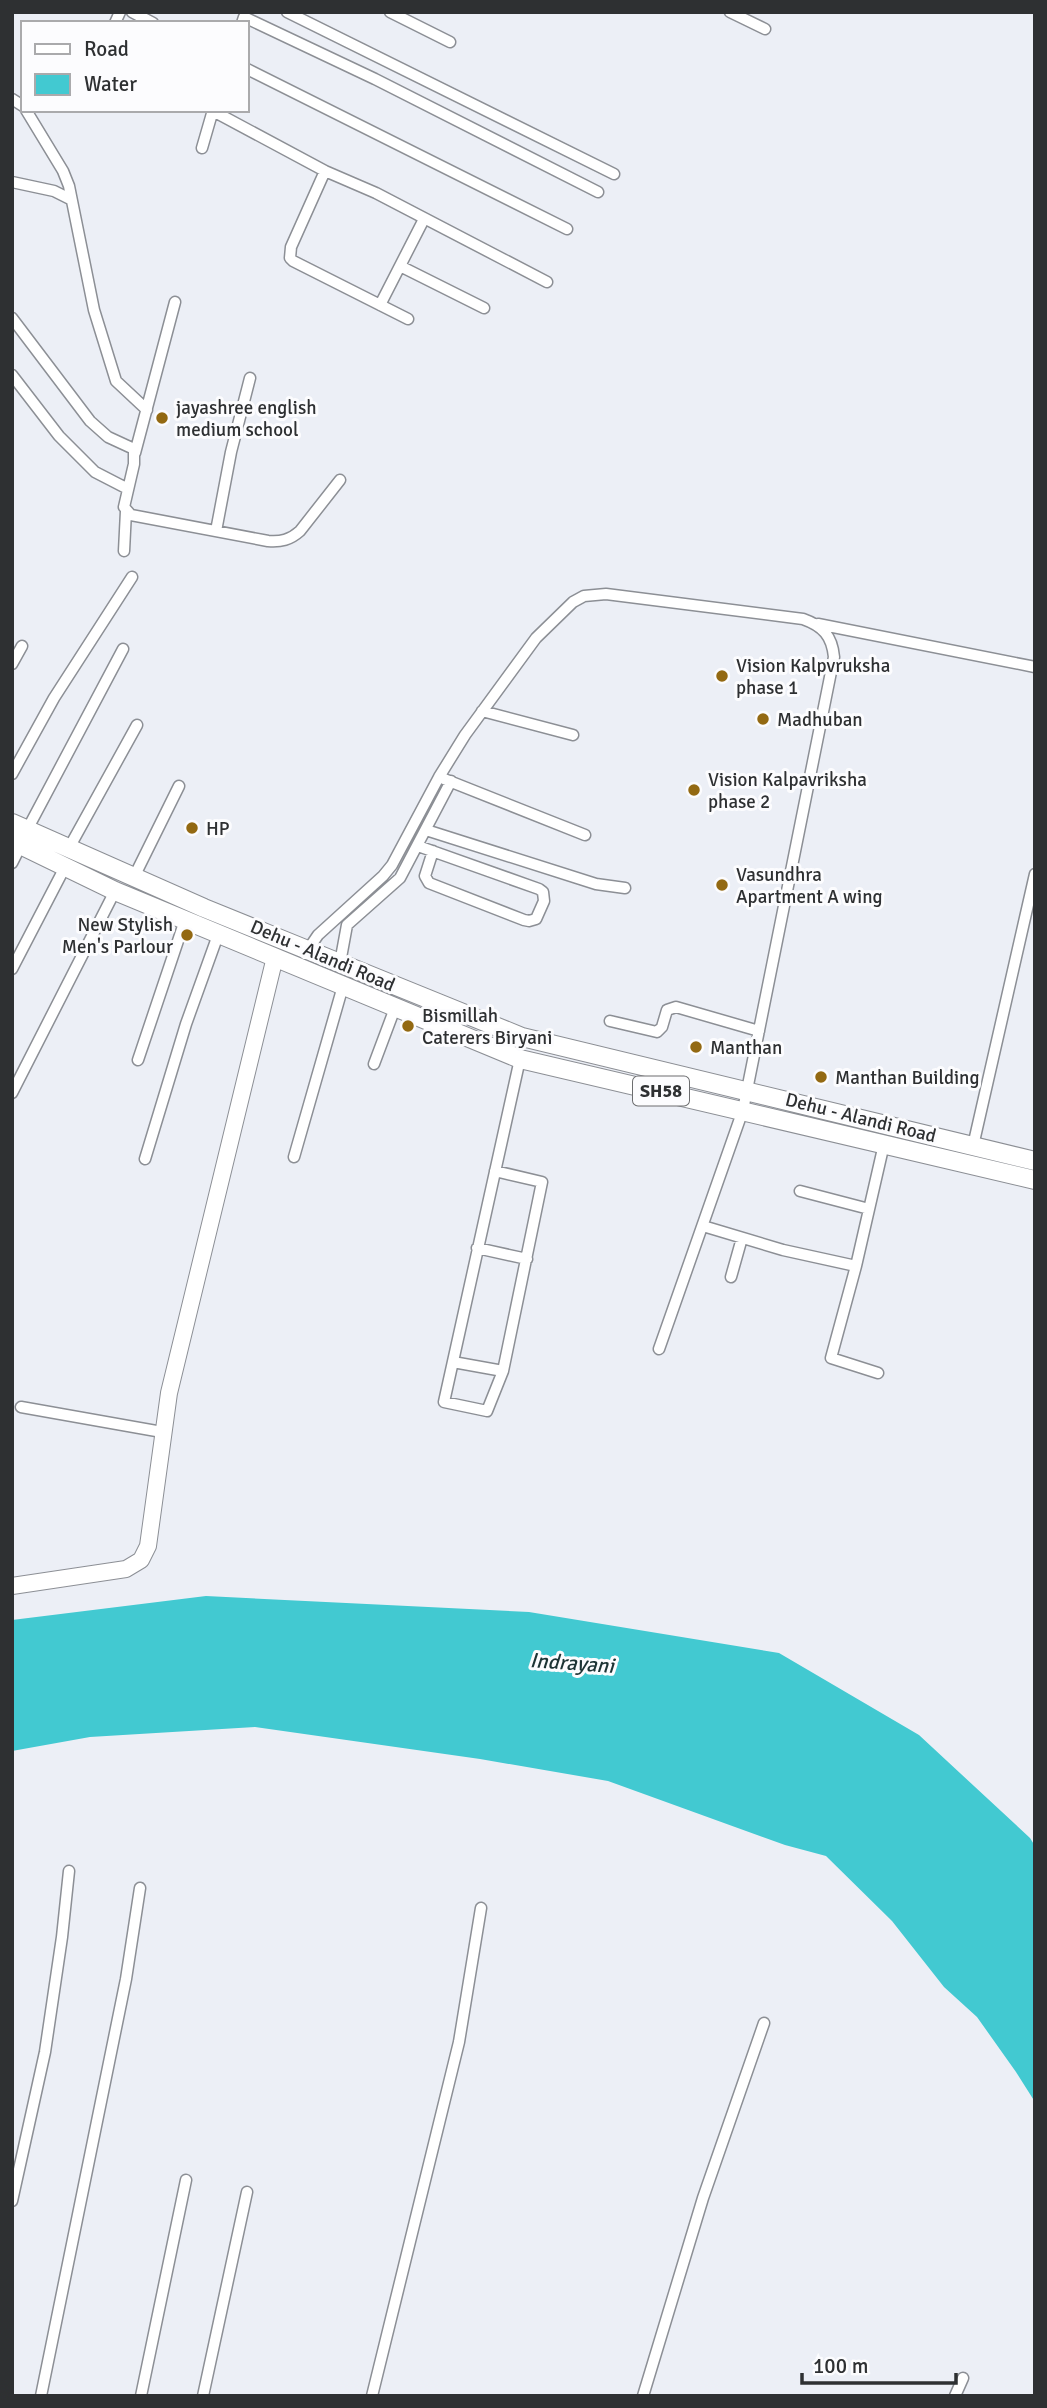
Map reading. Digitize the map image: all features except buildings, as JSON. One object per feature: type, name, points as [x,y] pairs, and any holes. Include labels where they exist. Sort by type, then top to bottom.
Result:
[{"type":"main road","name":"Dehu - Alandi Road","points":[[18,835],[69,848],[522,1037],[884,1144],[1035,1180]]},
{"type":"main road","name":"Dehu - Alandi Road","points":[[18,835],[65,867],[114,891],[520,1059],[973,1146],[1035,1161]]},
{"type":"street","points":[[132,12],[149,21]]},
{"type":"street","points":[[287,12],[614,174]]},
{"type":"street","points":[[390,12],[450,42]]},
{"type":"street","points":[[730,12],[765,29]]},
{"type":"street","points":[[243,21],[244,17],[256,22],[375,79],[598,192]]},
{"type":"street","points":[[248,70],[566,229]]},
{"type":"street","points":[[27,112],[63,171],[69,186],[94,310],[116,381],[147,410]]},
{"type":"street","points":[[202,148],[212,112]]},
{"type":"street","points":[[217,112],[325,171],[376,193],[547,282]]},
{"type":"street","points":[[325,171],[291,247],[290,258],[408,319]]},
{"type":"street","points":[[12,181],[54,191],[70,199]]},
{"type":"street","points":[[380,305],[424,219]]},
{"type":"street","points":[[400,266],[484,308]]},
{"type":"street","points":[[124,551],[128,489],[135,453],[175,302]]},
{"type":"street","points":[[12,318],[90,421],[108,437],[131,446],[135,453]]},
{"type":"street","points":[[12,375],[59,436],[95,472],[128,489]]},
{"type":"street","points":[[216,531],[231,452],[250,378]]},
{"type":"street","points":[[126,510],[131,515],[268,541],[288,539],[300,531],[340,480]]},
{"type":"street","points":[[12,774],[76,662],[132,577]]},
{"type":"street","points":[[299,966],[307,949],[335,918],[383,876],[392,864],[439,777],[482,711],[536,638],[557,615],[584,596],[606,594],[803,619],[816,624],[1035,667]]},
{"type":"street","points":[[659,1349],[745,1101],[834,657],[832,642],[827,633],[816,624]]},
{"type":"street","points":[[12,863],[18,835],[123,649]]},
{"type":"street","points":[[12,664],[18,650]]},
{"type":"street","points":[[482,711],[573,735]]},
{"type":"street","points":[[69,848],[137,726]]},
{"type":"street","points":[[439,777],[585,835]]},
{"type":"street","points":[[340,963],[347,925],[400,878],[451,781]]},
{"type":"street","points":[[134,877],[179,786]]},
{"type":"street","points":[[426,830],[596,884],[625,888]]},
{"type":"street","points":[[418,846],[539,889],[543,892],[544,901],[536,919],[524,920],[429,883],[425,876],[433,852]]},
{"type":"street","points":[[12,968],[65,867]]},
{"type":"street","points":[[973,1146],[1035,874]]},
{"type":"street","points":[[12,1093],[114,891]]},
{"type":"street","points":[[138,1060],[184,920]]},
{"type":"street","points":[[145,1159],[186,1024],[218,935]]},
{"type":"street","points":[[12,1586],[126,1569],[141,1560],[148,1546],[162,1432],[175,1365],[275,957]]},
{"type":"street","points":[[293,1157],[343,986]]},
{"type":"street","points":[[610,1021],[657,1032],[662,1027],[667,1010],[676,1007],[759,1031]]},
{"type":"street","points":[[374,1064],[395,1008]]},
{"type":"street","points":[[495,1171],[542,1182],[503,1371],[487,1411],[444,1402],[477,1248],[520,1059]]},
{"type":"street","points":[[878,1373],[831,1359],[884,1144]]},
{"type":"street","points":[[800,1191],[869,1209]]},
{"type":"street","points":[[703,1226],[856,1266]]},
{"type":"street","points":[[731,1277],[742,1238]]},
{"type":"street","points":[[477,1248],[527,1259]]},
{"type":"street","points":[[453,1362],[503,1371]]},
{"type":"street","points":[[21,1407],[162,1432]]},
{"type":"street","points":[[12,2201],[45,2052],[61,1948],[69,1871]]},
{"type":"street","points":[[41,2396],[126,1979],[140,1888]]},
{"type":"street","points":[[372,2396],[459,2042],[481,1908]]},
{"type":"street","points":[[643,2396],[703,2198],[764,2023]]},
{"type":"street","points":[[141,2396],[186,2180]]},
{"type":"street","points":[[203,2396],[247,2192]]},
{"type":"street","points":[[955,2396],[963,2378]]},
{"type":"water","name":"Indrayani","points":[[206,1596],[529,1612],[779,1653],[919,1735],[1030,1838],[1035,1846],[1035,2102],[977,2017],[944,1987],[892,1921],[826,1856],[785,1845],[608,1781],[480,1759],[255,1727],[90,1737],[12,1751],[12,1620]]},
{"type":"place","name":"jayashree english medium school","points":[[162,418]]},
{"type":"place","name":"Vision Kalpvruksha phase 1","points":[[722,676]]},
{"type":"place","name":"Madhuban","points":[[763,719]]},
{"type":"place","name":"Vision Kalpavriksha phase 2","points":[[694,790]]},
{"type":"place","name":"HP","points":[[192,828]]},
{"type":"place","name":"Vasundhra Apartment A wing","points":[[722,885]]},
{"type":"place","name":"New Stylish Men's Parlour","points":[[187,935]]},
{"type":"place","name":"Bismillah Caterers Biryani","points":[[408,1026]]},
{"type":"place","name":"Manthan","points":[[696,1047]]},
{"type":"place","name":"Manthan Building","points":[[821,1077]]}]
